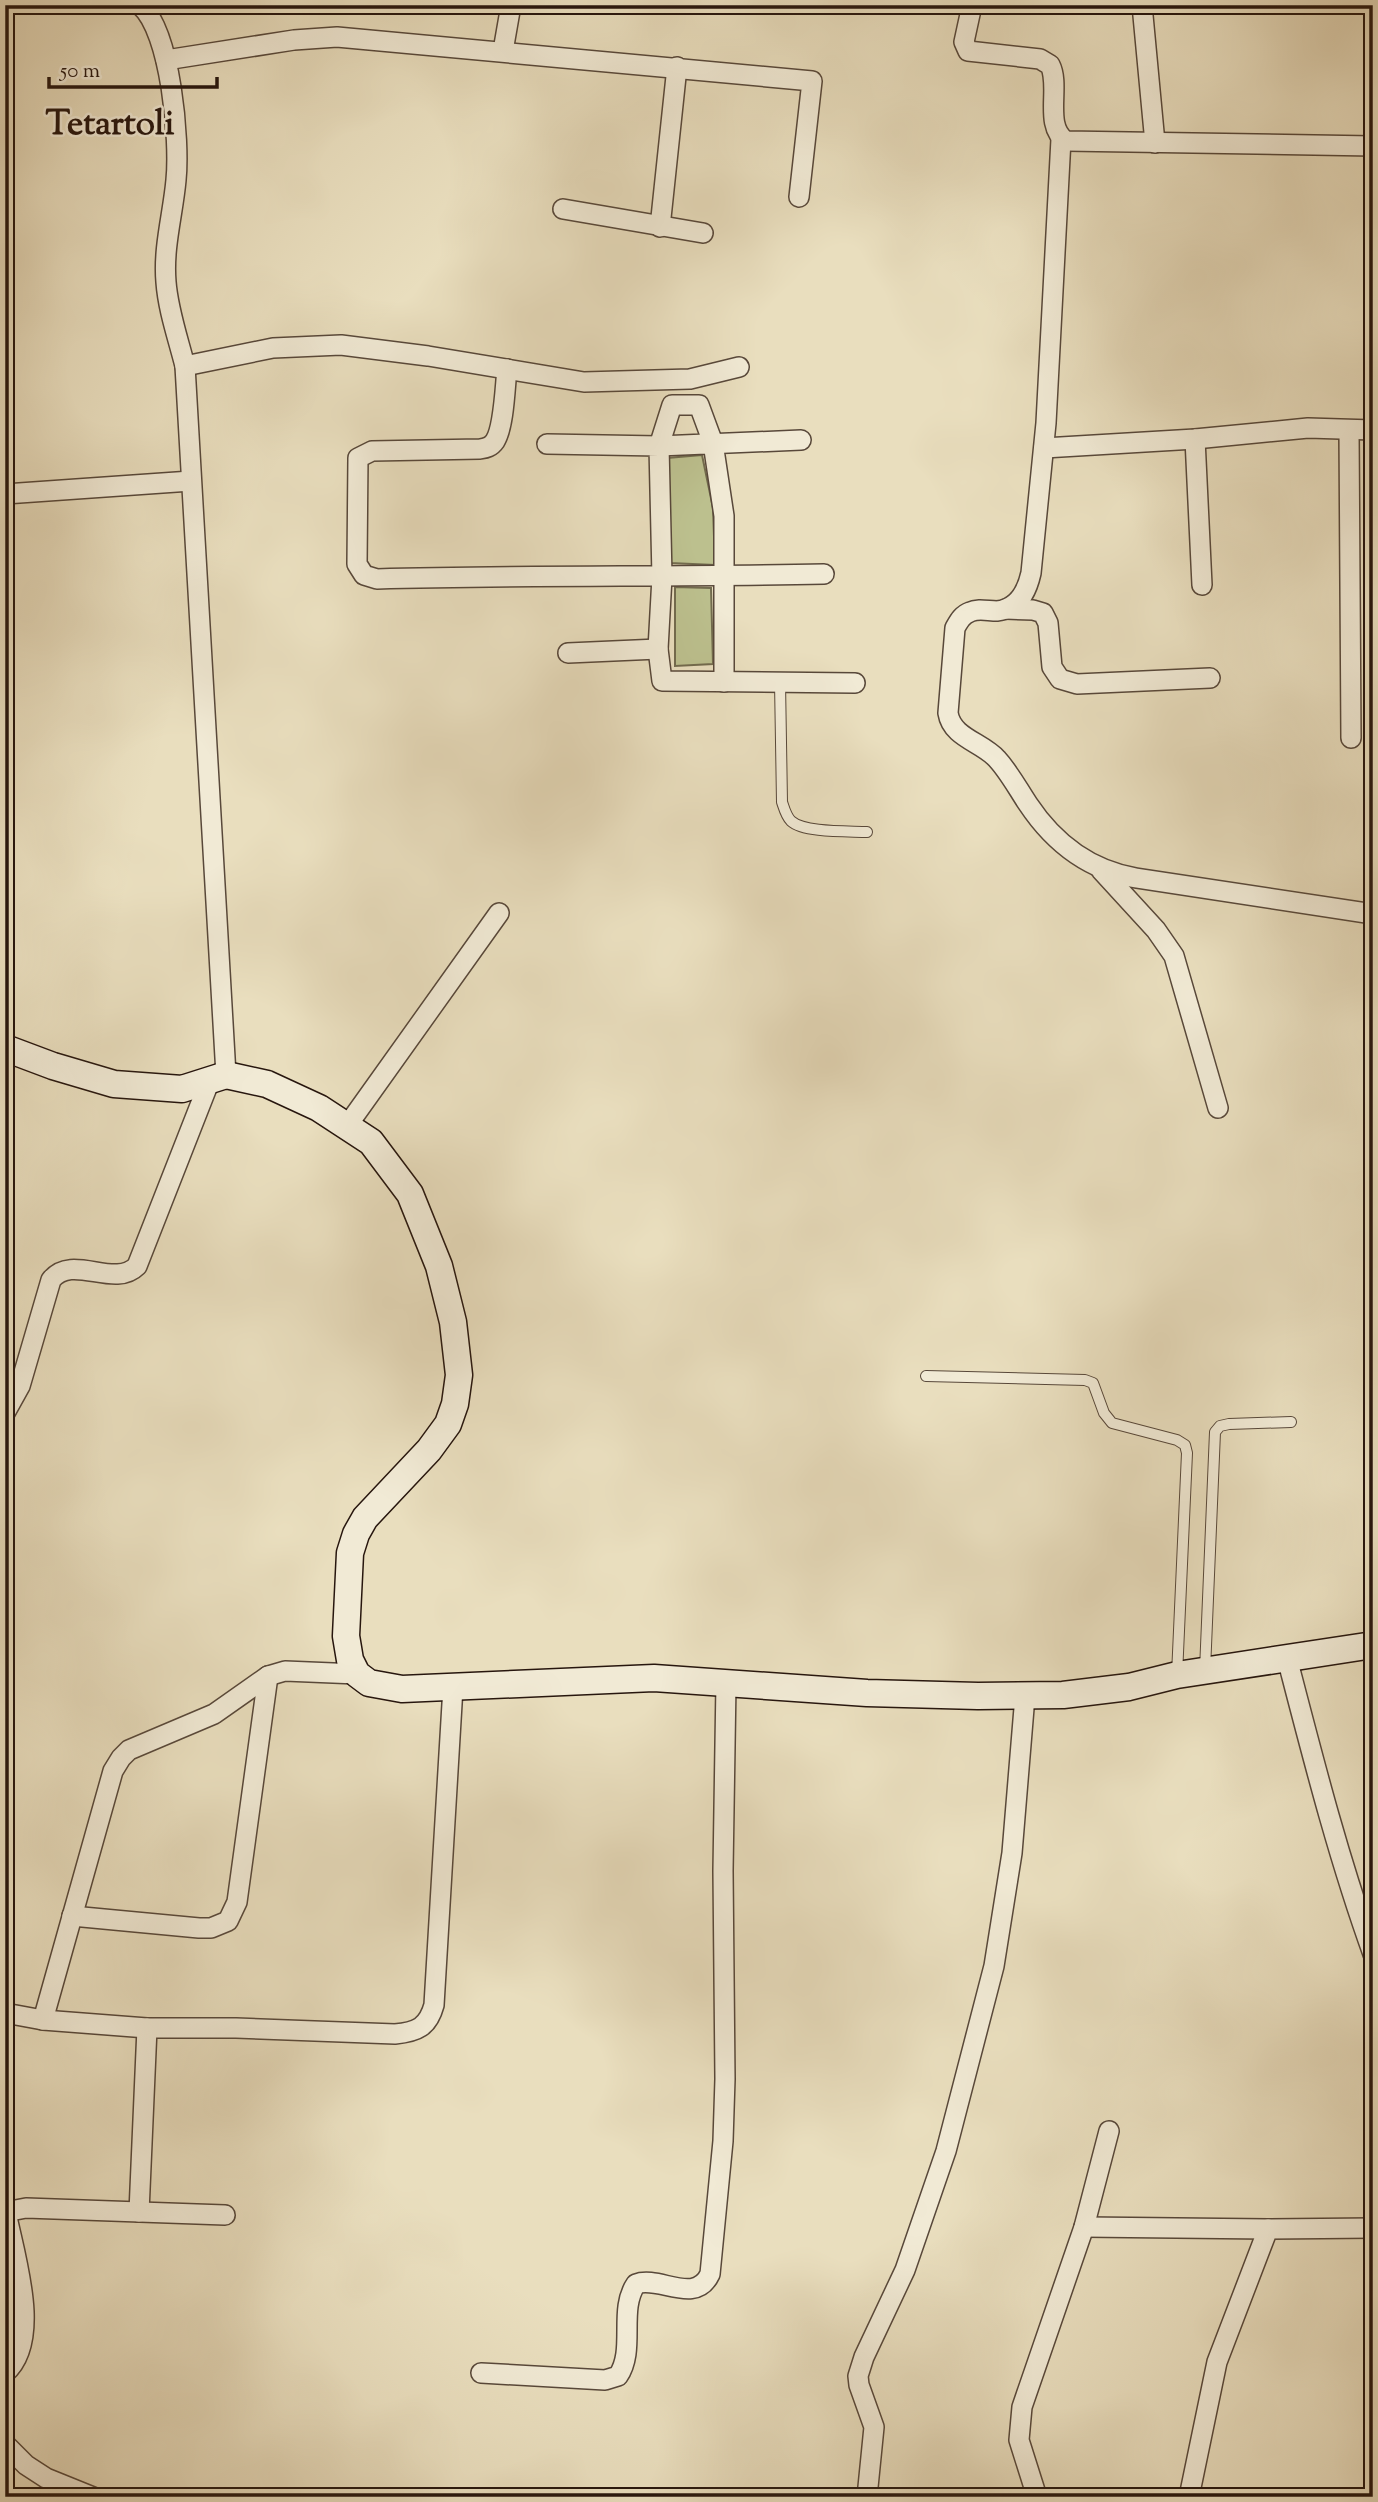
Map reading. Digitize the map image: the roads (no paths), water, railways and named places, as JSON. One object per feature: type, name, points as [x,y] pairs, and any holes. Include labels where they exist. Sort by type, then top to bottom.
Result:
[{"type":"street","points":[[5,1413],[20,1386],[51,1280],[55,1275],[72,1270],[120,1274],[137,1266],[218,1077],[185,366],[166,281],[169,220],[178,154],[166,60],[152,21],[140,5]]},
{"type":"street","points":[[503,51],[511,5]]},
{"type":"street","points":[[972,5],[964,42],[968,51],[1040,59],[1050,65],[1054,75],[1056,130],[1061,139],[1044,448],[1028,587],[1016,604],[1006,609]]},
{"type":"street","points":[[1142,5],[1155,143]]},
{"type":"street","points":[[166,60],[294,40],[337,37],[813,81],[799,197]]},
{"type":"street","points":[[660,227],[677,67]]},
{"type":"street","points":[[1061,139],[1074,142],[1373,146]]},
{"type":"street","points":[[563,209],[703,233]]},
{"type":"street","points":[[185,366],[273,348],[341,345],[584,382],[690,379],[739,366]]},
{"type":"street","points":[[507,369],[499,428],[496,440],[490,447],[372,451],[358,458],[358,564],[368,577],[824,574]]},
{"type":"street","points":[[689,405],[690,379]]},
{"type":"street","points":[[724,682],[724,516],[713,443],[699,405],[672,405],[659,446],[662,577],[658,649],[662,681],[724,682],[855,683]]},
{"type":"street","points":[[1044,448],[1195,439],[1308,428],[1373,430]]},
{"type":"street","points":[[1349,430],[1351,738]]},
{"type":"street","points":[[1195,439],[1202,585]]},
{"type":"street","points":[[547,444],[659,446],[801,440]]},
{"type":"street","points":[[5,494],[191,481]]},
{"type":"street","points":[[1210,678],[1077,684],[1060,679],[1052,667],[1048,623],[1043,613],[1006,609],[971,611],[962,616],[955,628],[948,713],[949,722],[955,731],[986,748],[998,759],[1044,826],[1075,854],[1101,870],[1156,930],[1174,956],[1218,1108]]},
{"type":"street","points":[[568,653],[658,649]]},
{"type":"street","points":[[1101,870],[1128,877],[1373,914]]},
{"type":"street","points":[[347,1126],[499,913]]},
{"type":"street","points":[[5,1048],[52,1066],[114,1084],[182,1089],[218,1077],[267,1084],[319,1108],[371,1142],[410,1194],[439,1266],[453,1322],[459,1375],[455,1404],[448,1424],[429,1450],[365,1518],[350,1553],[346,1636],[350,1660],[357,1674],[369,1683],[402,1689],[654,1678],[867,1693],[1063,1695],[1129,1687],[1177,1675],[1373,1645]]},
{"type":"street","points":[[1287,1658],[1328,1811],[1373,1954]]},
{"type":"street","points":[[43,2020],[113,1771],[121,1758],[141,1744],[214,1714],[268,1676],[285,1671],[357,1674]]},
{"type":"street","points":[[72,1916],[199,1928],[211,1928],[228,1921],[237,1902],[268,1676]]},
{"type":"street","points":[[481,2373],[612,2379],[618,2376],[623,2365],[630,2295],[636,2284],[650,2282],[690,2289],[703,2284],[710,2274],[723,2141],[725,2079],[723,1871],[726,1683]]},
{"type":"street","points":[[5,2013],[43,2020],[147,2028],[236,2028],[395,2035],[412,2033],[423,2028],[430,2019],[434,2004],[453,1687]]},
{"type":"street","points":[[867,2497],[874,2427],[859,2385],[859,2376],[864,2357],[905,2270],[946,2151],[994,1966],[1012,1853],[1025,1696]]},
{"type":"street","points":[[139,2212],[147,2028]]},
{"type":"street","points":[[1037,2497],[1019,2440],[1022,2407],[1084,2227],[1110,2131]]},
{"type":"street","points":[[5,2372],[11,2368],[20,2352],[24,2306],[5,2212],[26,2208],[225,2215]]},
{"type":"street","points":[[1084,2227],[1373,2228]]},
{"type":"street","points":[[1189,2497],[1217,2362],[1268,2229]]},
{"type":"street","points":[[5,2444],[26,2465],[46,2478],[93,2497]]},
{"type":"lane","points":[[780,682],[782,802],[785,813],[791,821],[808,829],[867,832]]},
{"type":"lane","points":[[926,1376],[1085,1380],[1093,1383],[1104,1413],[1112,1423],[1178,1440],[1185,1445],[1187,1453],[1177,1675]]},
{"type":"lane","points":[[1205,1672],[1215,1432],[1220,1426],[1229,1424],[1291,1422]]},
{"type":"district","name":"Tetartoli","points":[[110,122]]}]
